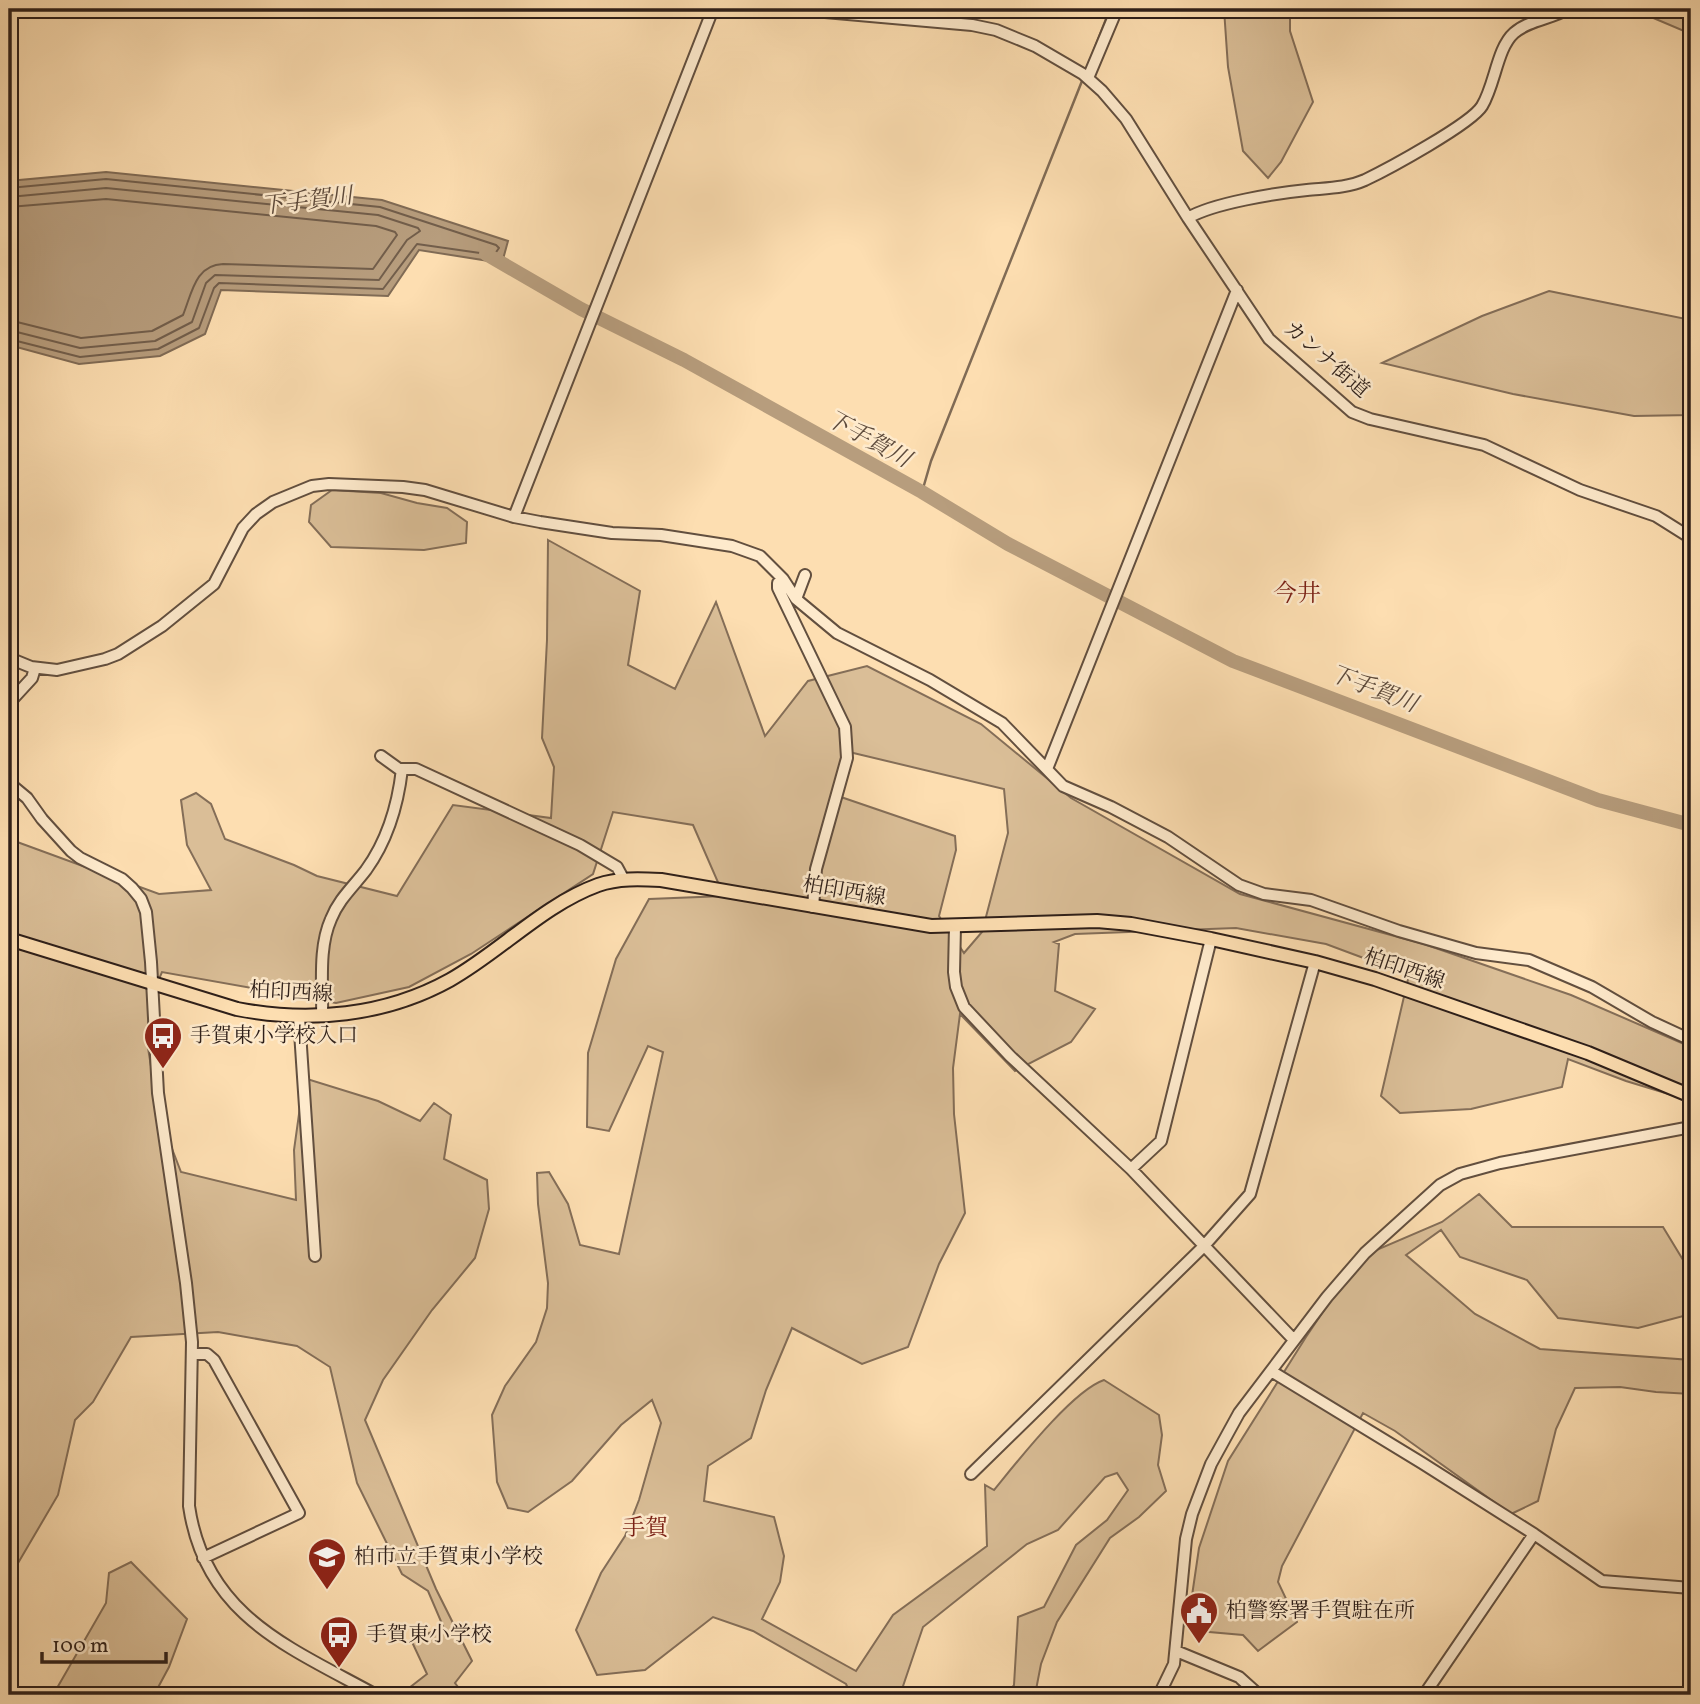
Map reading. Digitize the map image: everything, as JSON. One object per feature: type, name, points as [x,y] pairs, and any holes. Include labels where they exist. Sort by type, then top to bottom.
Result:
[{"type":"main road","name":"柏印西線","points":[[9,939],[237,1009],[263,1014],[321,1016],[375,1008],[429,990],[468,968],[566,901],[599,885],[624,880],[662,880],[931,926],[1097,921],[1131,924],[1211,939],[1315,962],[1375,979],[1588,1053],[1691,1096]]},
{"type":"street","points":[[514,517],[713,9]]},
{"type":"street","name":"カンナ街道","points":[[791,9],[984,27],[1035,46],[1086,77],[1111,100],[1278,349],[1352,412],[1370,419],[1485,445],[1580,491],[1656,516],[1691,538]]},
{"type":"street","points":[[1086,77],[1117,9]]},
{"type":"street","points":[[1188,218],[1206,210],[1279,193],[1353,184],[1377,173],[1465,122],[1482,107],[1506,44],[1513,34],[1528,24],[1568,9]]},
{"type":"street","points":[[1047,769],[1237,290]]},
{"type":"street","points":[[9,657],[35,668],[57,670],[105,659],[162,626],[214,584],[243,528],[256,514],[273,502],[313,486],[329,484],[414,489],[514,517],[612,533],[661,535],[732,545],[760,556],[783,579],[796,599],[837,633],[977,706],[1002,723],[1063,786],[1168,837],[1239,885],[1264,894],[1311,900],[1399,931],[1476,953],[1529,960],[1592,987],[1651,1022],[1691,1040]]},
{"type":"street","points":[[796,599],[805,575]]},
{"type":"street","points":[[783,579],[778,588],[837,709],[845,727],[846,737],[847,758],[816,869],[813,907]]},
{"type":"street","points":[[9,703],[32,678],[35,668]]},
{"type":"street","points":[[381,755],[393,766],[416,769],[580,845],[617,867],[624,880]]},
{"type":"street","points":[[321,1016],[324,944],[330,920],[342,897],[367,869],[391,822],[398,800],[402,769]]},
{"type":"street","points":[[9,783],[27,798],[41,819],[71,851],[122,879],[141,899],[146,912],[158,1093],[186,1283],[192,1353],[189,1506],[203,1558],[220,1588],[247,1618],[282,1643],[376,1695]]},
{"type":"street","points":[[955,926],[954,972],[956,987],[964,1007],[1010,1056],[1131,1169],[1294,1340]]},
{"type":"street","points":[[1131,1169],[1161,1141],[1211,939]]},
{"type":"street","points":[[971,1474],[1203,1247],[1250,1195],[1315,962]]},
{"type":"street","points":[[299,1017],[315,1256]]},
{"type":"street","points":[[1159,1695],[1169,1676],[1176,1651],[1184,1556],[1192,1514],[1211,1464],[1226,1435],[1271,1371],[1326,1297],[1364,1253],[1440,1185],[1460,1174],[1500,1163],[1691,1127]]},
{"type":"street","points":[[192,1353],[207,1354],[214,1360],[299,1513],[203,1558]]},
{"type":"street","points":[[1271,1371],[1534,1534],[1602,1581],[1691,1587]]},
{"type":"street","points":[[1424,1695],[1534,1534]]},
{"type":"street","points":[[1176,1651],[1239,1677],[1259,1695]]},
{"type":"shaded area","points":[[1224,9],[1290,9],[1290,31],[1313,102],[1281,162],[1268,178],[1243,151],[1228,67]]},
{"type":"shaded area","points":[[1644,9],[1691,9],[1691,34],[1644,14]]},
{"type":"shaded area","points":[[1549,291],[1691,320],[1691,415],[1634,416],[1513,394],[1382,363],[1482,316]]},
{"type":"shaded area","points":[[332,490],[381,493],[447,508],[467,522],[466,543],[424,550],[331,547],[309,522],[311,505]]},
{"type":"shaded area","points":[[548,540],[640,591],[628,665],[675,689],[716,602],[765,736],[808,681],[867,666],[981,724],[1071,798],[1240,894],[1424,944],[1571,995],[1691,1047],[1691,1101],[1568,1059],[1562,1087],[1471,1109],[1400,1113],[1381,1096],[1409,975],[1326,944],[1236,928],[1075,934],[1054,942],[1059,944],[1055,991],[1095,1009],[1071,1042],[1015,1071],[960,1014],[953,1068],[954,1114],[965,1213],[939,1264],[908,1347],[862,1364],[792,1328],[766,1390],[751,1438],[708,1466],[704,1501],[774,1517],[784,1556],[780,1582],[762,1619],[856,1671],[893,1615],[987,1546],[985,1485],[994,1490],[1061,1412],[1091,1387],[1104,1380],[1159,1415],[1162,1435],[1158,1465],[1166,1491],[1139,1517],[1110,1538],[1057,1622],[1041,1664],[1035,1695],[1006,1695],[1014,1685],[1018,1617],[1044,1607],[1076,1545],[1107,1520],[1128,1490],[1117,1473],[1105,1477],[1058,1530],[1027,1544],[923,1627],[900,1695],[851,1695],[846,1684],[753,1631],[713,1617],[645,1670],[597,1675],[576,1630],[601,1573],[625,1536],[639,1500],[661,1423],[652,1400],[621,1425],[572,1481],[528,1512],[508,1508],[497,1482],[492,1415],[505,1386],[536,1342],[547,1308],[548,1283],[537,1173],[549,1172],[568,1204],[580,1245],[619,1254],[663,1052],[648,1046],[609,1131],[587,1127],[588,1053],[616,959],[649,899],[724,896],[693,825],[613,812],[593,874],[471,954],[409,987],[336,1003],[162,972],[149,1002],[148,1048],[159,1115],[181,1172],[296,1200],[294,1150],[304,1078],[378,1101],[420,1121],[434,1103],[451,1115],[444,1159],[487,1180],[489,1209],[475,1258],[432,1310],[383,1380],[365,1420],[436,1589],[472,1661],[455,1683],[464,1695],[400,1695],[427,1674],[412,1642],[443,1626],[428,1591],[402,1574],[357,1483],[330,1367],[297,1346],[218,1332],[131,1337],[93,1402],[75,1420],[58,1495],[14,1570],[9,1572],[9,839],[159,894],[211,890],[187,845],[181,800],[196,793],[211,804],[225,839],[317,876],[397,896],[453,805],[551,818],[554,767],[542,738]],"holes":[[[845,751],[1004,789],[1008,833],[982,932],[964,953],[939,916],[956,850],[955,836],[838,796]]]},
{"type":"shaded area","points":[[1479,1194],[1512,1227],[1663,1227],[1691,1273],[1691,1314],[1638,1328],[1558,1318],[1527,1280],[1460,1257],[1441,1230],[1406,1255],[1475,1314],[1540,1349],[1691,1360],[1691,1394],[1620,1387],[1575,1388],[1556,1429],[1538,1501],[1511,1514],[1395,1431],[1363,1413],[1282,1566],[1278,1582],[1297,1622],[1258,1651],[1243,1635],[1198,1631],[1189,1616],[1199,1548],[1228,1461],[1306,1337],[1339,1288],[1374,1251],[1442,1222]]},
{"type":"shaded area","points":[[131,1562],[187,1619],[169,1667],[154,1695],[53,1695],[106,1603],[109,1573]]},
{"type":"water","points":[[106,172],[382,200],[508,241],[502,263],[419,250],[388,296],[221,290],[205,334],[160,356],[79,364],[9,345],[9,181]]},
{"type":"waterway","points":[[1092,55],[1110,9]]},
{"type":"waterway","points":[[922,492],[931,461],[1082,81]]},
{"type":"waterway","name":"下手賀川","points":[[486,254],[581,309],[684,360],[922,492],[1008,544],[1233,661],[1598,800],[1691,825]]},
{"type":"place","name":"手賀東小学校入口","points":[[163,1070]]},
{"type":"place","name":"柏市立手賀東小学校","points":[[327,1591]]},
{"type":"place","name":"柏警察署手賀駐在所","points":[[1199,1645]]},
{"type":"place","name":"手賀東小学校","points":[[339,1669]]},
{"type":"district","name":"今井","points":[[1297,595]]},
{"type":"district","name":"手賀","points":[[645,1529]]}]
